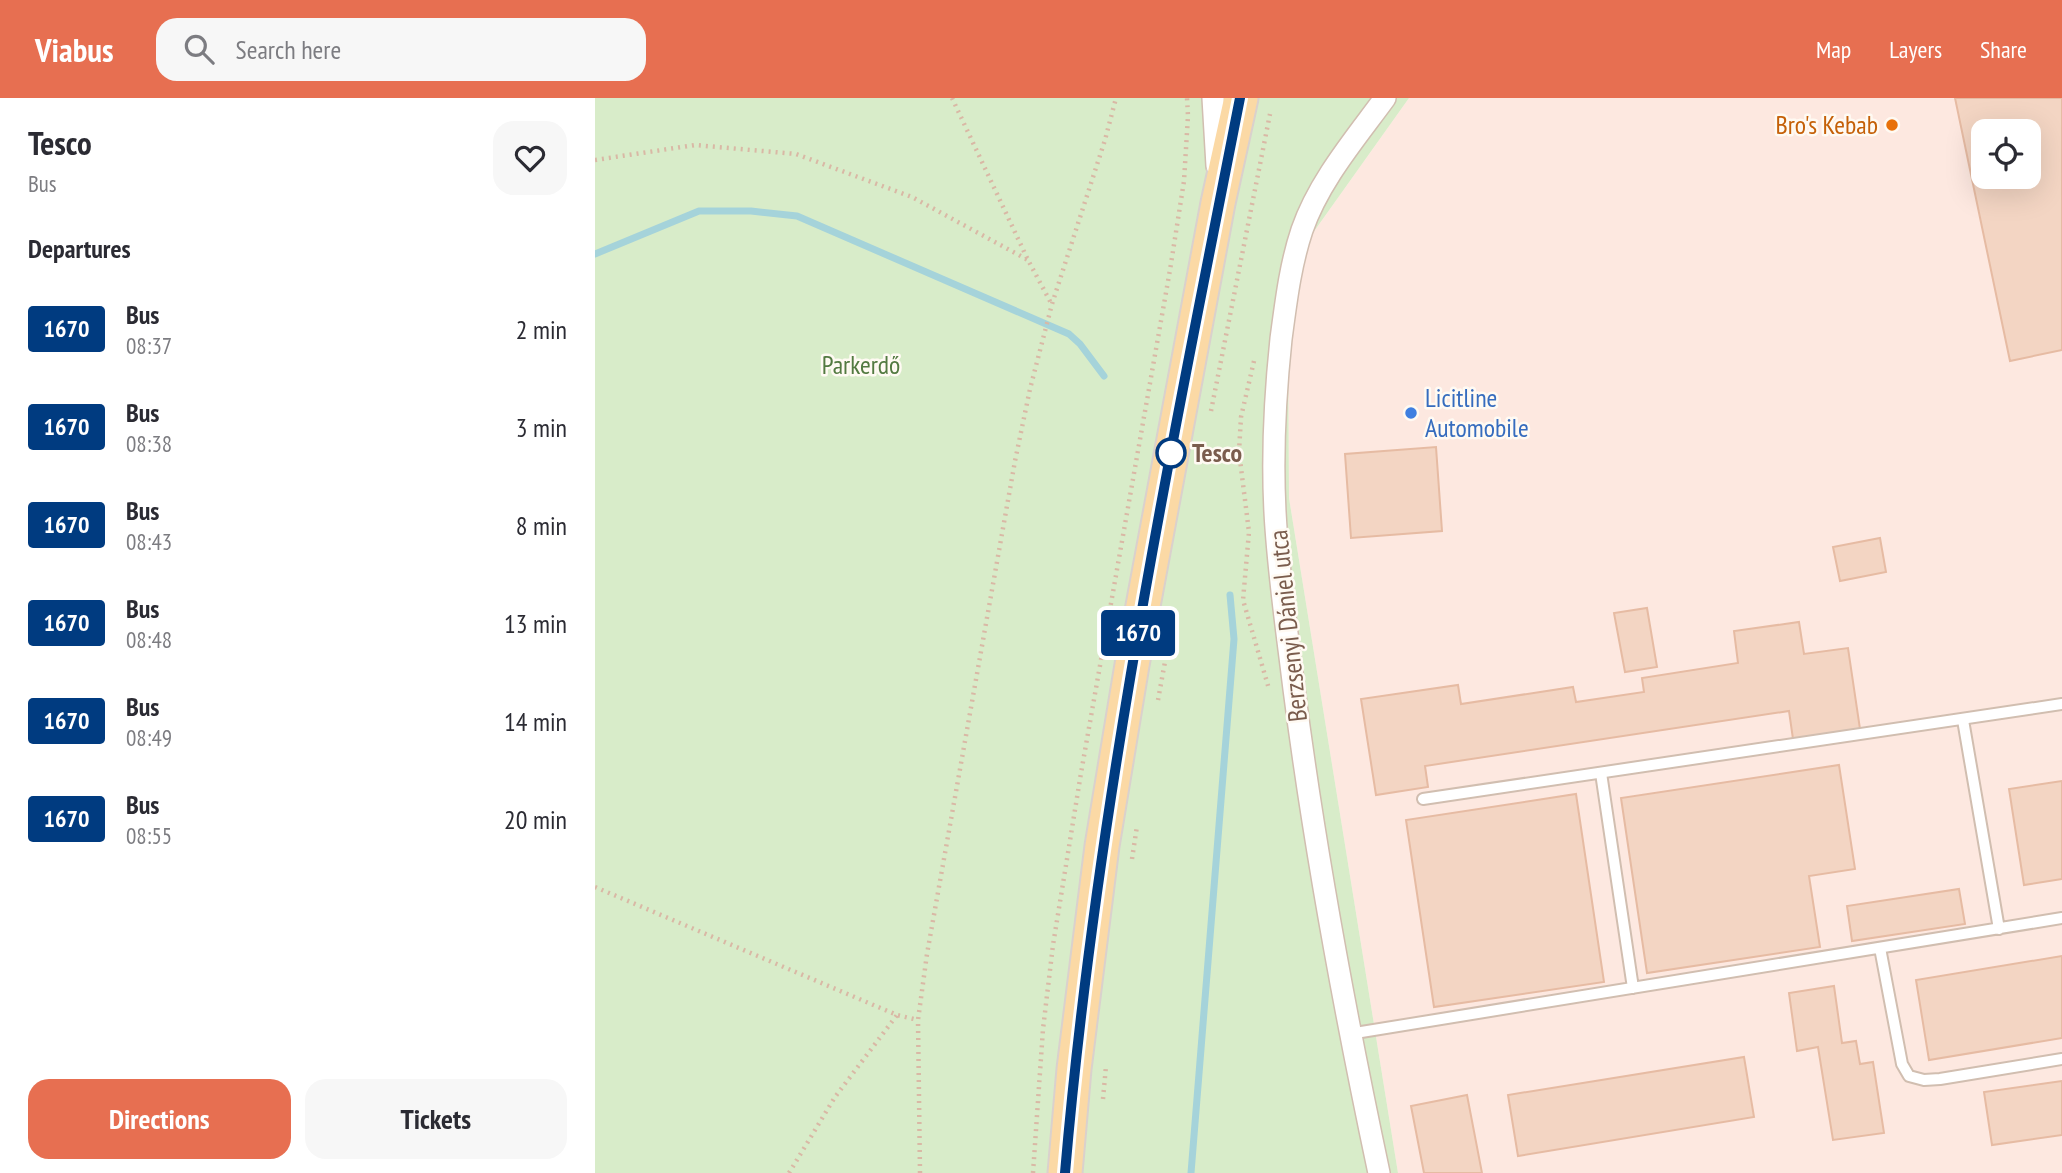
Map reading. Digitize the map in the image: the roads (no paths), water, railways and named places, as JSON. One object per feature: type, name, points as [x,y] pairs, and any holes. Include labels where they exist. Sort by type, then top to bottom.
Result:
[{"type":"main road","points":[[1065,1173],[1074,1069],[1102,846],[1132,665],[1240,98]]},
{"type":"street","points":[[1213,98],[1218,204]]},
{"type":"street","name":"Berzsenyi Dániel utca","points":[[1379,1173],[1349,1034],[1304,769],[1283,603],[1275,512],[1276,382],[1293,261],[1303,227],[1336,164],[1385,98]]},
{"type":"lane","points":[[1423,799],[2062,704]]},
{"type":"lane","points":[[1963,720],[1999,929]]},
{"type":"lane","points":[[1601,773],[1633,988]]},
{"type":"lane","points":[[1349,1034],[2062,918]]},
{"type":"lane","points":[[1879,948],[1902,1064],[1909,1076],[1924,1080],[1940,1079],[2062,1059]]},
{"type":"waterway","points":[[595,254],[699,211],[751,211],[797,216],[1069,334],[1104,376]]},
{"type":"waterway","points":[[1191,1173],[1234,639],[1230,595]]},
{"type":"place","name":"Bro's Kebab","points":[[1892,125]]},
{"type":"place","name":"Licitline Automobile","points":[[1411,413]]},
{"type":"place","name":"Tesco","points":[[1171,453]]},
{"type":"park label","name":"Parkerdő","points":[[861,365]]}]
